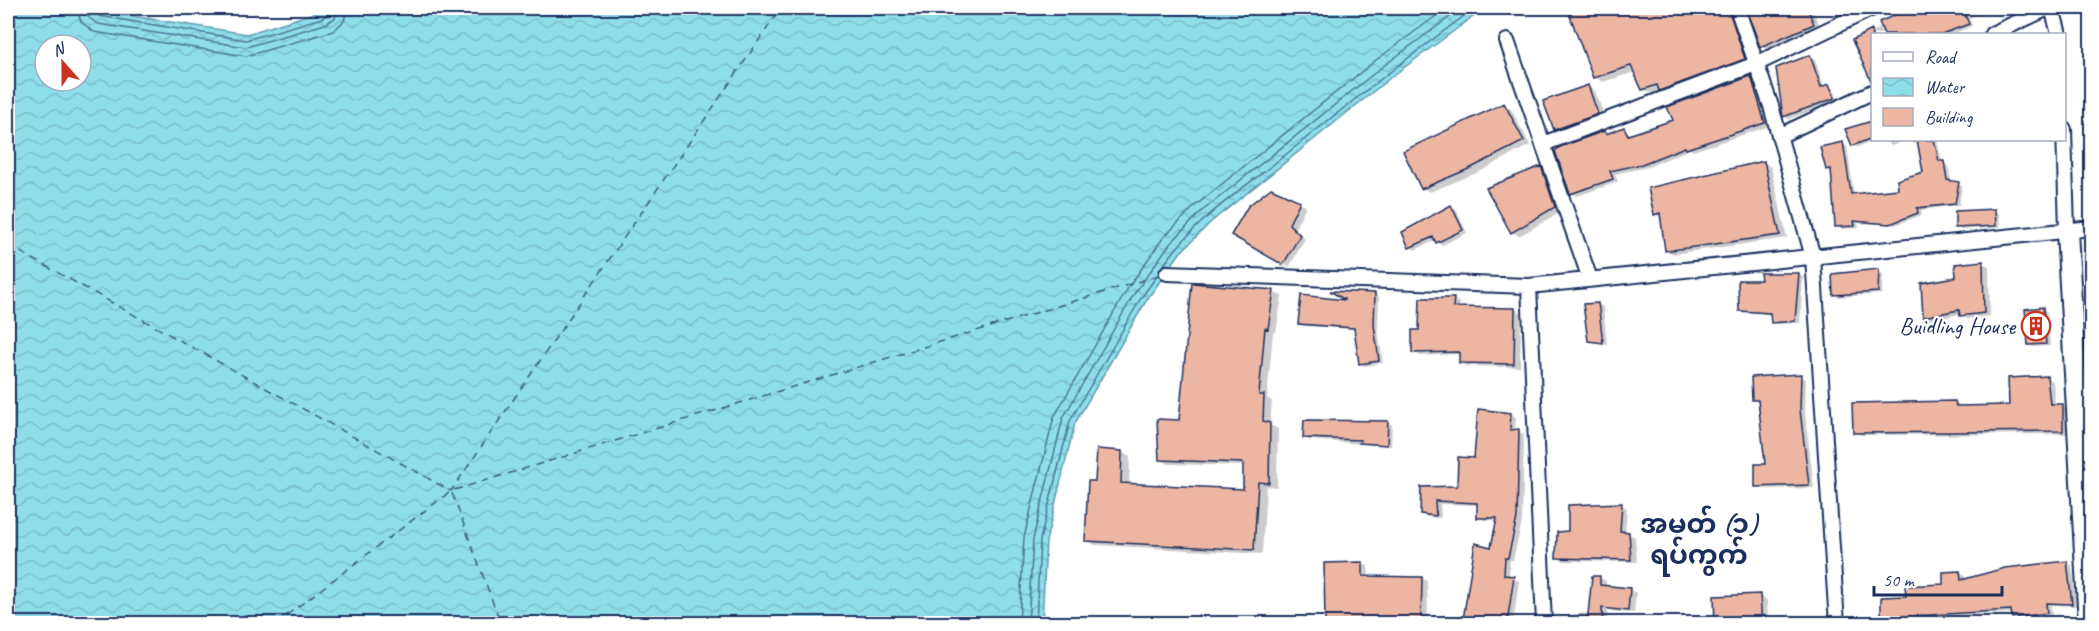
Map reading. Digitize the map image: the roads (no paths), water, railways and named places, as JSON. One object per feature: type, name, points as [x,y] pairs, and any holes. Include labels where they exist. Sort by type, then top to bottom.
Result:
[{"type":"street","points":[[1737,8],[1779,136],[1813,257],[1837,624]]},
{"type":"street","points":[[1543,144],[1756,64],[1873,8]]},
{"type":"street","points":[[1994,33],[2050,8],[2059,33]]},
{"type":"street","points":[[1507,41],[1590,279]]},
{"type":"street","points":[[1779,136],[1871,92]]},
{"type":"street","points":[[2064,141],[2067,231],[2089,624]]},
{"type":"street","points":[[1167,273],[1529,285],[2091,228]]},
{"type":"street","points":[[1529,285],[1544,624]]},
{"type":"water","points":[[8,8],[82,8],[247,34],[330,8],[1485,8],[1390,78],[1211,222],[1180,253],[1146,301],[1075,423],[1046,541],[1042,624],[8,623]]},
{"type":"place","name":"Buidling House","points":[[2036,326]]},
{"type":"district","name":"အမှတ် (၁) ရပ်ကွက်","points":[[1699,540]]}]
